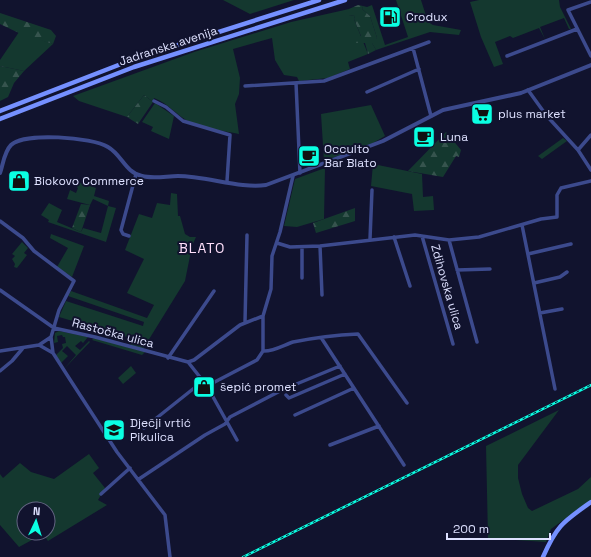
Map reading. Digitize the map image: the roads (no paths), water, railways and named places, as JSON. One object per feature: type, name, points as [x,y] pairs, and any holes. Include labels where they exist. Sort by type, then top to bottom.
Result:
[{"type":"main road","name":"Jadranska avenija","points":[[0,111],[134,59],[319,0]]},
{"type":"main road","name":"Jadranska avenija","points":[[0,119],[134,67],[345,0]]},
{"type":"main road","points":[[543,557],[552,537],[560,526],[591,502]]},
{"type":"street","points":[[591,2],[568,10],[591,56]]},
{"type":"street","points":[[508,56],[577,29]]},
{"type":"street","points":[[245,86],[324,81],[354,68],[430,42]]},
{"type":"street","points":[[413,48],[431,116]]},
{"type":"street","points":[[0,174],[6,154],[14,142],[27,137],[94,141],[110,148],[130,171],[136,174],[151,177],[193,177],[261,186],[293,176],[382,141],[431,116],[455,107],[505,97],[528,90],[591,65]]},
{"type":"street","points":[[367,92],[419,69]]},
{"type":"street","points":[[296,83],[300,173]]},
{"type":"street","points":[[528,90],[545,114],[578,150],[591,170]]},
{"type":"street","points":[[154,101],[183,121],[230,135],[227,181]]},
{"type":"street","points":[[578,150],[591,135]]},
{"type":"street","points":[[0,157],[6,154]]},
{"type":"street","points":[[129,236],[122,234],[121,230],[136,174]]},
{"type":"street","points":[[207,386],[257,360],[263,351],[263,316],[271,289],[272,256],[277,244],[293,176]]},
{"type":"street","name":"Zdihovska ulica","points":[[277,244],[290,247],[302,247],[394,237],[422,236],[448,240],[485,236],[522,224],[557,217],[557,195],[561,188],[591,181]]},
{"type":"street","points":[[370,239],[372,190]]},
{"type":"street","points":[[0,221],[23,238],[34,251],[74,281],[59,310],[52,338],[53,353]]},
{"type":"street","points":[[522,224],[555,389]]},
{"type":"street","points":[[246,322],[247,235]]},
{"type":"street","name":"Zdihovska ulica","points":[[422,236],[453,344]]},
{"type":"street","points":[[394,237],[410,286]]},
{"type":"street","name":"Zdihovska ulica","points":[[448,240],[477,342]]},
{"type":"street","points":[[528,254],[571,244]]},
{"type":"street","points":[[320,246],[322,295]]},
{"type":"street","points":[[302,247],[302,278]]},
{"type":"street","points":[[457,270],[490,269]]},
{"type":"street","points":[[534,283],[560,277],[567,272]]},
{"type":"street","points":[[0,290],[54,328]]},
{"type":"street","name":"Rastočka ulica","points":[[168,358],[214,291]]},
{"type":"street","points":[[540,314],[562,309]]},
{"type":"street","points":[[237,440],[207,386],[188,362],[246,322],[263,316]]},
{"type":"street","name":"Rastočka ulica","points":[[54,328],[95,337],[168,358],[188,362]]},
{"type":"street","points":[[263,351],[268,351],[293,342],[322,339],[338,335],[358,334],[407,403]]},
{"type":"street","points":[[0,351],[39,345],[52,338]]},
{"type":"street","points":[[322,339],[404,465]]},
{"type":"street","points":[[39,345],[53,353],[109,440],[140,479],[165,515],[170,557]]},
{"type":"street","points":[[0,371],[12,361],[23,347]]},
{"type":"street","points":[[140,479],[227,421],[230,417],[282,390],[340,366]]},
{"type":"street","points":[[286,395],[289,398],[345,374]]},
{"type":"street","points":[[144,428],[203,381]]},
{"type":"street","points":[[295,415],[354,388]]},
{"type":"street","points":[[330,445],[379,426]]},
{"type":"street","points":[[101,494],[130,468]]},
{"type":"railway","points":[[243,557],[591,385]]},
{"type":"place","name":"Crodux","points":[[390,17]]},
{"type":"place","name":"plus market","points":[[482,114]]},
{"type":"place","name":"Luna","points":[[424,137]]},
{"type":"place","name":"Occulto Bar Blato","points":[[309,156]]},
{"type":"place","name":"Biokovo Commerce","points":[[19,181]]},
{"type":"place","name":"šepić promet","points":[[204,387]]},
{"type":"place","name":"Dječji vrtić Pikulica","points":[[114,430]]},
{"type":"district","name":"BLATO","points":[[202,248]]}]
